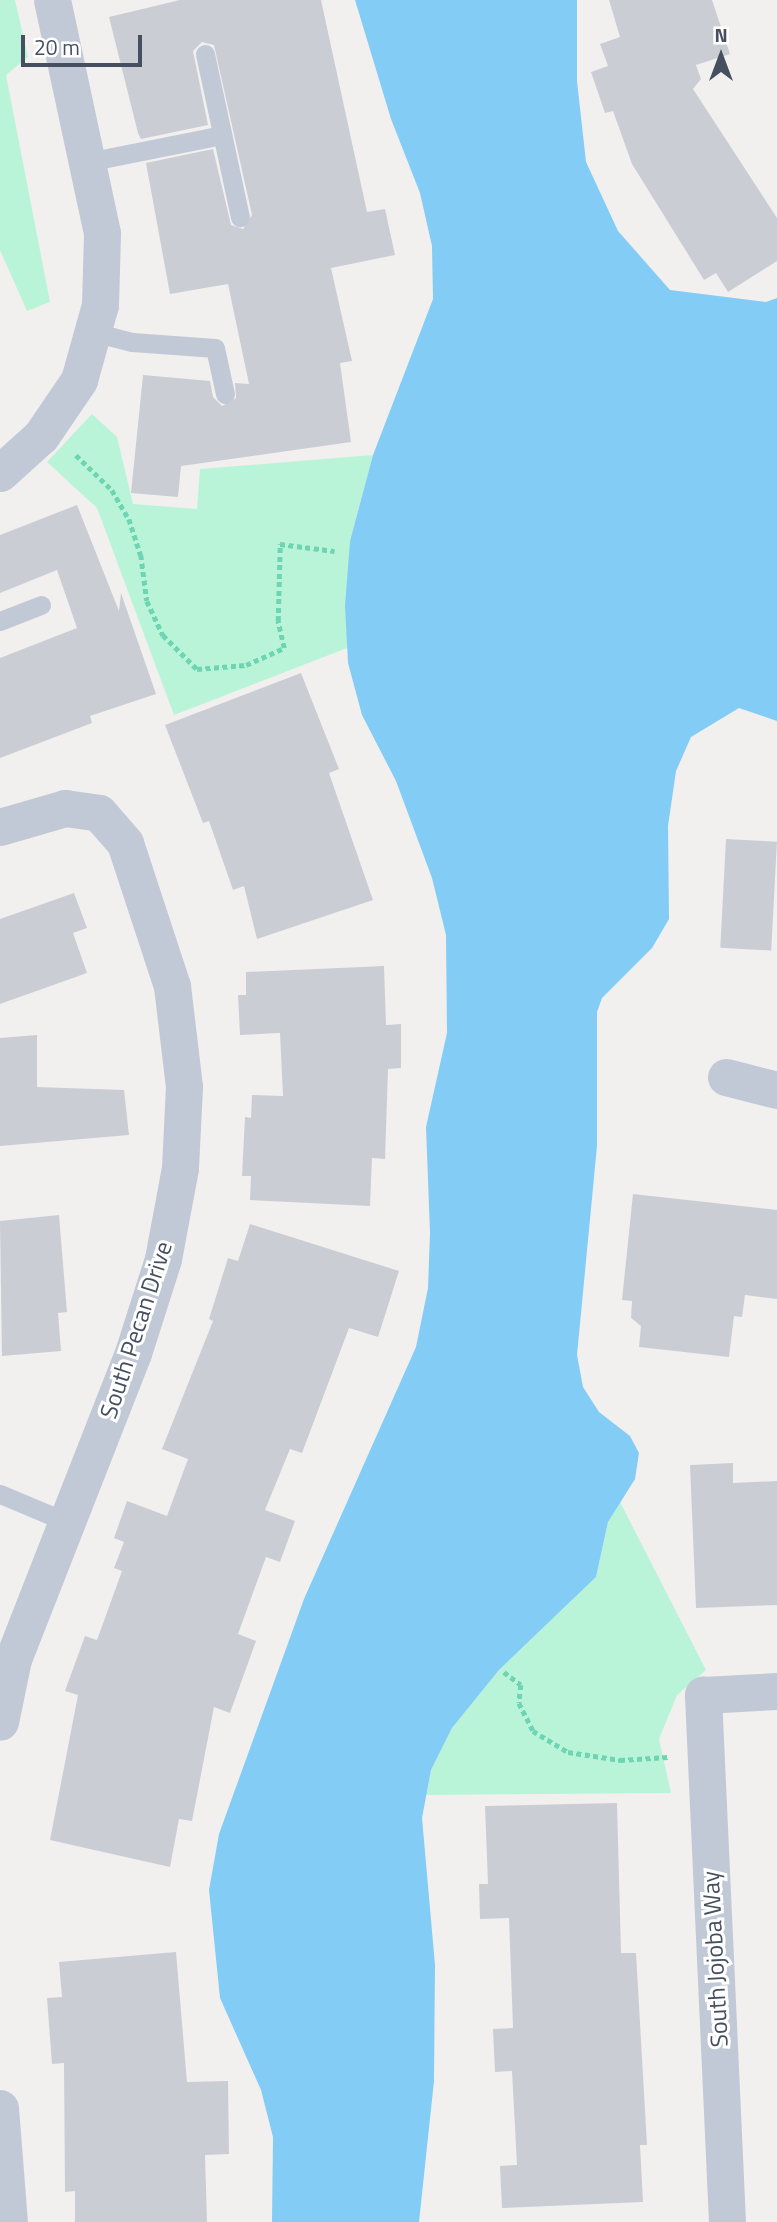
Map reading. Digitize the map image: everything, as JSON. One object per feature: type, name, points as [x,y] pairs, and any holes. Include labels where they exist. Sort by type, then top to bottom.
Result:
[{"type":"street","points":[[0,473],[48,426],[79,380],[100,305],[102,233],[52,0]]},
{"type":"street","name":"South Pecan Drive","points":[[0,827],[65,808],[99,813],[125,843],[172,986],[184,1086],[180,1168],[163,1259],[133,1353],[13,1659],[0,1722]]},
{"type":"street","points":[[726,1077],[777,1090]]},
{"type":"street","name":"South Jojoba Way","points":[[727,2222],[703,1695],[777,1692]]},
{"type":"street","points":[[0,2108],[9,2222]]},
{"type":"lane","points":[[205,54],[240,217]]},
{"type":"lane","points":[[87,162],[222,135]]},
{"type":"lane","points":[[93,332],[132,342],[215,348],[225,394]]},
{"type":"lane","points":[[0,621],[41,605]]},
{"type":"lane","points":[[0,1494],[67,1522]]},
{"type":"path","points":[[48,426],[112,490],[129,519],[142,555],[147,601],[163,635],[197,669],[246,665],[284,649],[278,621],[280,544],[335,551]]},
{"type":"path","points":[[504,1672],[521,1685],[519,1703],[533,1731],[568,1752],[620,1760],[706,1754]]},
{"type":"green space","points":[[0,0],[15,0],[28,57],[6,75],[50,302],[27,311],[0,250]]},
{"type":"green space","points":[[92,414],[117,437],[133,504],[197,509],[200,469],[373,455],[350,541],[347,648],[174,715],[97,508],[47,462]]},
{"type":"green space","points":[[620,1502],[706,1670],[677,1695],[659,1739],[671,1793],[426,1795],[431,1770],[452,1728],[499,1670],[596,1577],[608,1522]]},
{"type":"water","points":[[355,0],[577,0],[577,81],[586,162],[618,231],[670,290],[766,302],[777,298],[777,721],[739,708],[691,737],[676,771],[668,826],[669,919],[652,948],[602,998],[597,1012],[597,1146],[577,1355],[583,1387],[599,1412],[630,1436],[639,1453],[635,1479],[608,1522],[596,1577],[499,1670],[452,1728],[431,1770],[422,1818],[435,1965],[434,2081],[419,2222],[272,2222],[273,2137],[261,2090],[220,1998],[209,1890],[219,1834],[304,1599],[416,1347],[428,1288],[430,1233],[426,1127],[447,1033],[446,935],[432,878],[396,781],[362,715],[348,663],[345,606],[350,541],[373,455],[433,299],[432,246],[420,193],[391,119]]},
{"type":"building","points":[[180,0],[321,0],[367,212],[385,209],[395,255],[331,268],[352,361],[340,363],[351,442],[181,466],[178,497],[131,493],[143,375],[210,381],[213,397],[222,406],[236,398],[235,383],[249,384],[228,284],[170,294],[146,163],[213,149],[231,225],[243,229],[252,215],[214,45],[202,42],[193,51],[208,125],[141,139],[138,133],[109,17]]},
{"type":"building","points":[[609,0],[712,0],[730,54],[696,65],[701,79],[693,89],[777,218],[777,261],[728,292],[716,273],[704,280],[632,164],[613,111],[605,113],[591,72],[608,66],[600,44],[620,37]]},
{"type":"building","points":[[77,505],[119,611],[121,593],[156,694],[90,716],[92,723],[0,758],[0,658],[77,628],[57,570],[0,593],[0,535]]},
{"type":"building","points":[[301,673],[339,769],[329,773],[373,900],[257,939],[244,886],[233,890],[209,821],[203,823],[165,725]]},
{"type":"building","points":[[726,839],[777,842],[771,951],[720,948]]},
{"type":"building","points":[[74,893],[87,928],[73,933],[87,973],[0,1004],[0,919]]},
{"type":"building","points":[[384,966],[386,1025],[401,1024],[401,1068],[388,1069],[385,1159],[372,1158],[370,1206],[250,1200],[251,1176],[242,1176],[245,1117],[251,1118],[252,1095],[283,1096],[280,1033],[240,1035],[238,995],[246,995],[246,972]]},
{"type":"building","points":[[37,1035],[37,1087],[124,1090],[129,1135],[0,1146],[0,1038]]},
{"type":"building","points":[[633,1194],[777,1210],[777,1299],[745,1295],[742,1317],[734,1316],[729,1357],[639,1347],[641,1326],[631,1318],[632,1301],[622,1300]]},
{"type":"building","points":[[59,1215],[67,1312],[58,1313],[61,1351],[2,1356],[0,1221]]},
{"type":"building","points":[[250,1224],[399,1271],[378,1337],[349,1328],[302,1453],[290,1449],[265,1510],[295,1521],[280,1562],[266,1557],[238,1634],[256,1641],[230,1713],[214,1707],[192,1821],[179,1819],[170,1867],[50,1840],[78,1695],[65,1691],[85,1636],[97,1640],[122,1571],[114,1568],[124,1542],[114,1538],[127,1501],[167,1516],[188,1459],[162,1449],[213,1321],[209,1319],[228,1258],[238,1261]]},
{"type":"building","points":[[733,1463],[733,1483],[777,1481],[777,1605],[696,1608],[690,1465]]},
{"type":"building","points":[[617,1803],[621,1953],[636,1953],[647,2145],[640,2145],[643,2202],[502,2208],[500,2166],[517,2165],[512,2071],[495,2072],[493,2029],[513,2028],[509,1918],[480,1919],[479,1884],[488,1884],[485,1806]]},
{"type":"building","points":[[176,1952],[187,2082],[228,2081],[229,2154],[205,2155],[207,2222],[75,2222],[75,2191],[65,2192],[64,2063],[52,2064],[47,1998],[62,1997],[59,1962]]}]
